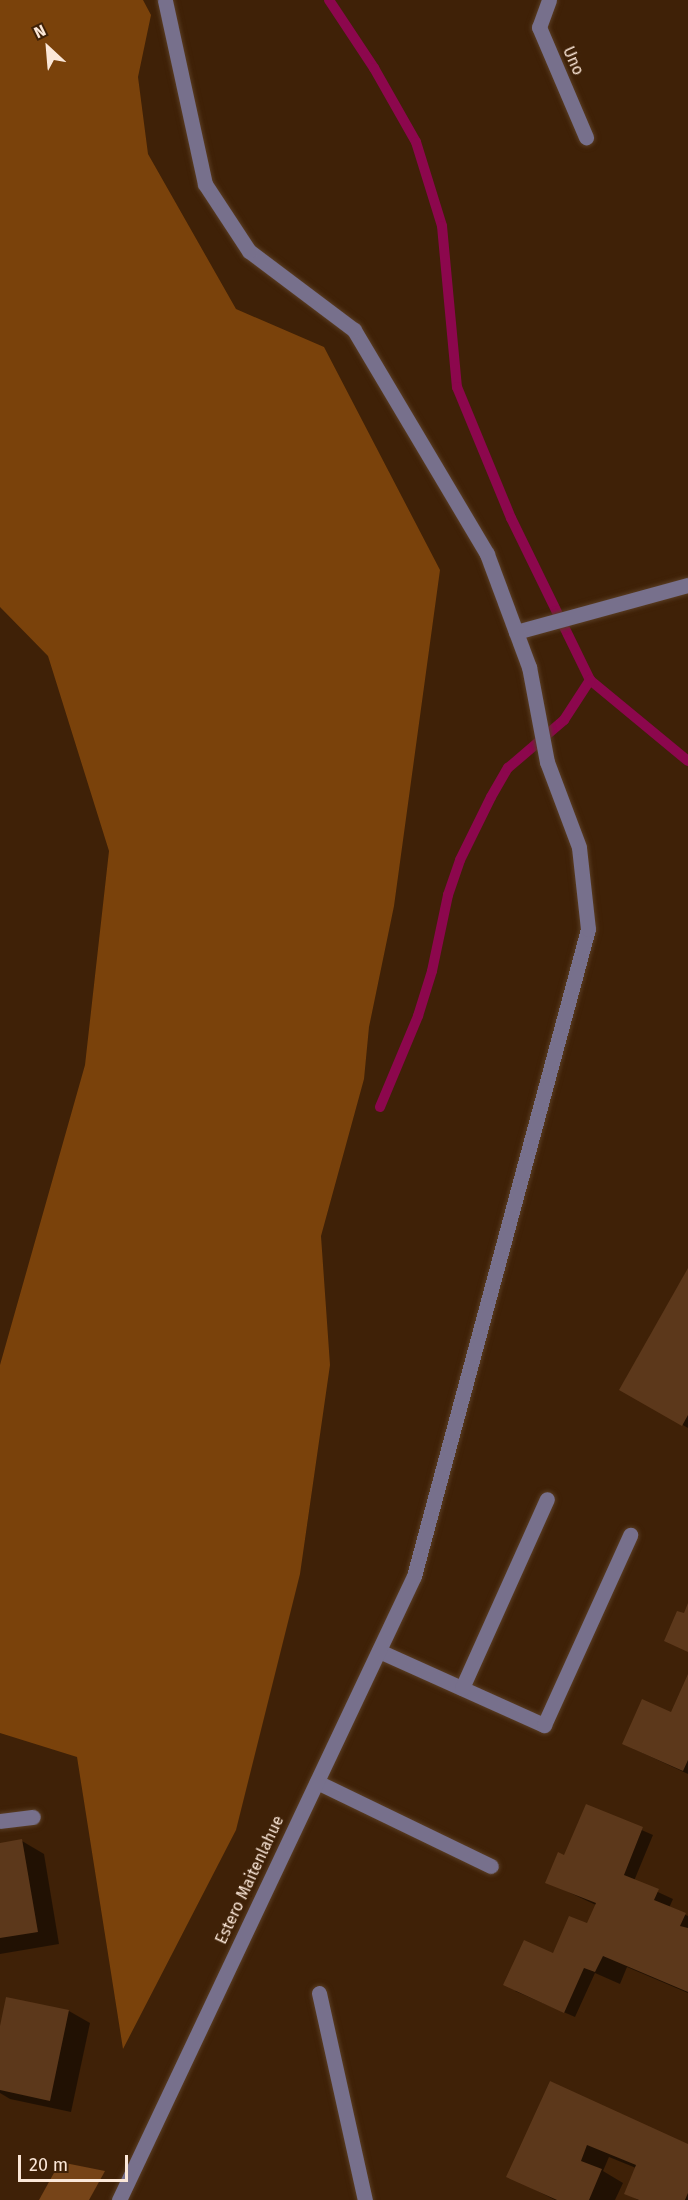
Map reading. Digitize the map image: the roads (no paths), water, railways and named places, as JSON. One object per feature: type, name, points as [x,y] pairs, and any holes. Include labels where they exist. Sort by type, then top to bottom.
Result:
[{"type":"street","name":"Estero Maitenlahue","points":[[119,2200],[414,1576],[588,929],[579,847],[548,762],[529,667],[487,554],[354,330],[249,251],[205,184],[165,0]]},
{"type":"street","name":"Uno","points":[[549,0],[539,27],[586,136]]},
{"type":"street","points":[[516,632],[688,585]]},
{"type":"street","points":[[462,1688],[548,1499]]},
{"type":"street","points":[[379,1651],[544,1725],[630,1535]]},
{"type":"street","points":[[317,1782],[491,1866]]},
{"type":"street","points":[[0,1821],[33,1816]]},
{"type":"street","points":[[319,1993],[365,2200]]},
{"type":"waterway","points":[[329,0],[374,68],[416,142],[442,226],[457,387],[511,518],[590,680],[688,761]]},
{"type":"waterway","points":[[380,1107],[418,1016],[432,971],[448,895],[460,860],[508,768],[564,720],[590,680]]}]
